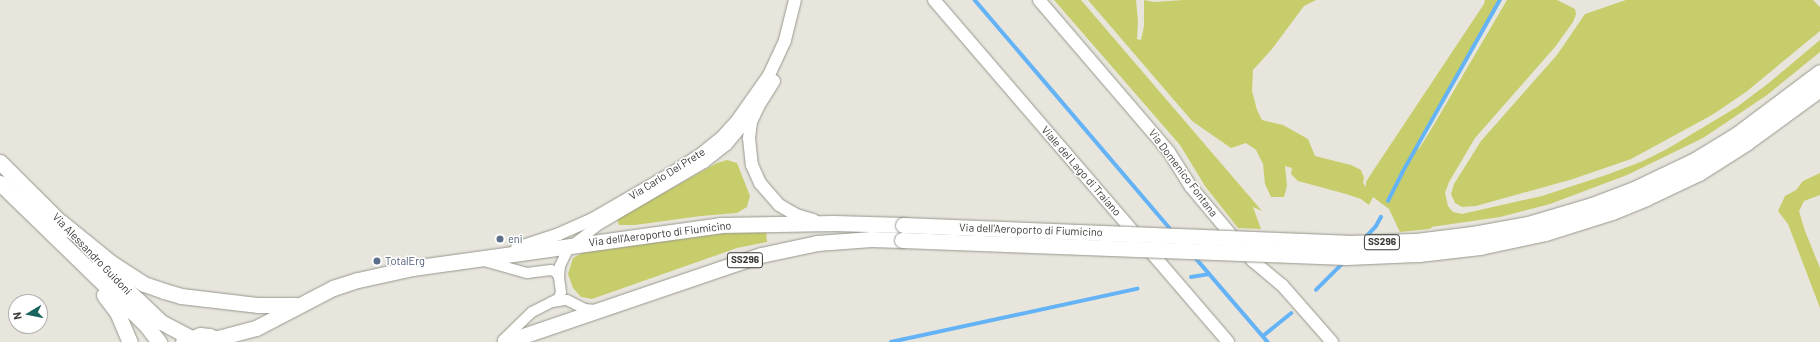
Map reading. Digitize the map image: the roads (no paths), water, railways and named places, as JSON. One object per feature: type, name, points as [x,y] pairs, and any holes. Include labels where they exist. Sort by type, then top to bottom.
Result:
[{"type":"main road","name":"Via dell'Aeroporto di Fiumicino","points":[[505,342],[761,255],[789,248],[902,232],[1347,243],[1416,241],[1473,234],[1528,224],[1592,205],[1634,188],[1695,160],[1736,135],[1820,72]]},
{"type":"main road","name":"Via dell'Aeroporto di Fiumicino","points":[[187,340],[209,336],[221,340],[256,328],[333,288],[358,280],[412,268],[720,225],[834,223],[902,232],[1346,257],[1419,254],[1480,247],[1545,233],[1612,212],[1646,198],[1699,173],[1746,143],[1820,89]]},
{"type":"main road","name":"Via Alessandro Guidoni","points":[[0,162],[61,222],[144,308],[187,340]]},
{"type":"main road","name":"Via Alessandro Guidoni","points":[[0,182],[145,324],[159,342]]},
{"type":"main road","points":[[61,222],[110,262],[144,284],[164,292],[181,296],[258,305],[302,305]]},
{"type":"main road","points":[[55,237],[65,254],[98,288],[117,312],[130,342]]},
{"type":"street","name":"Via Carlo Del Prete","points":[[463,260],[528,245],[574,228],[593,219],[700,155],[736,122],[769,75],[785,40],[795,0]]},
{"type":"street","name":"Via Carlo Del Prete","points":[[552,302],[559,298],[561,292],[559,277],[562,259],[600,224],[704,162],[727,145],[758,107],[785,60],[798,25],[804,0]]},
{"type":"street","name":"Viale del Lago di Traiano","points":[[934,0],[1228,342]]},
{"type":"street","name":"Via Domenico Fontana","points":[[1038,0],[1169,152],[1192,187],[1253,261],[1287,290],[1332,342]]},
{"type":"street","points":[[758,107],[751,122],[749,138],[752,165],[760,183],[771,198],[787,211],[806,219],[834,223]]},
{"type":"street","points":[[463,260],[488,261],[527,273],[551,270],[556,272],[559,277]]},
{"type":"street","points":[[500,342],[513,332],[532,312],[552,302],[567,300],[590,310],[598,310]]},
{"type":"waterway","points":[[975,0],[1173,232]]},
{"type":"waterway","points":[[1388,201],[1402,173],[1500,0]]},
{"type":"waterway","points":[[1365,238],[1376,226],[1381,217]]},
{"type":"waterway","points":[[1194,256],[1268,342]]},
{"type":"waterway","points":[[1316,290],[1345,261]]},
{"type":"waterway","points":[[1191,277],[1209,274]]},
{"type":"waterway","points":[[891,342],[1137,289]]},
{"type":"waterway","points":[[1263,336],[1291,313]]},
{"type":"place","name":"eni","points":[[500,239]]},
{"type":"place","name":"TotalErg","points":[[377,261]]}]
